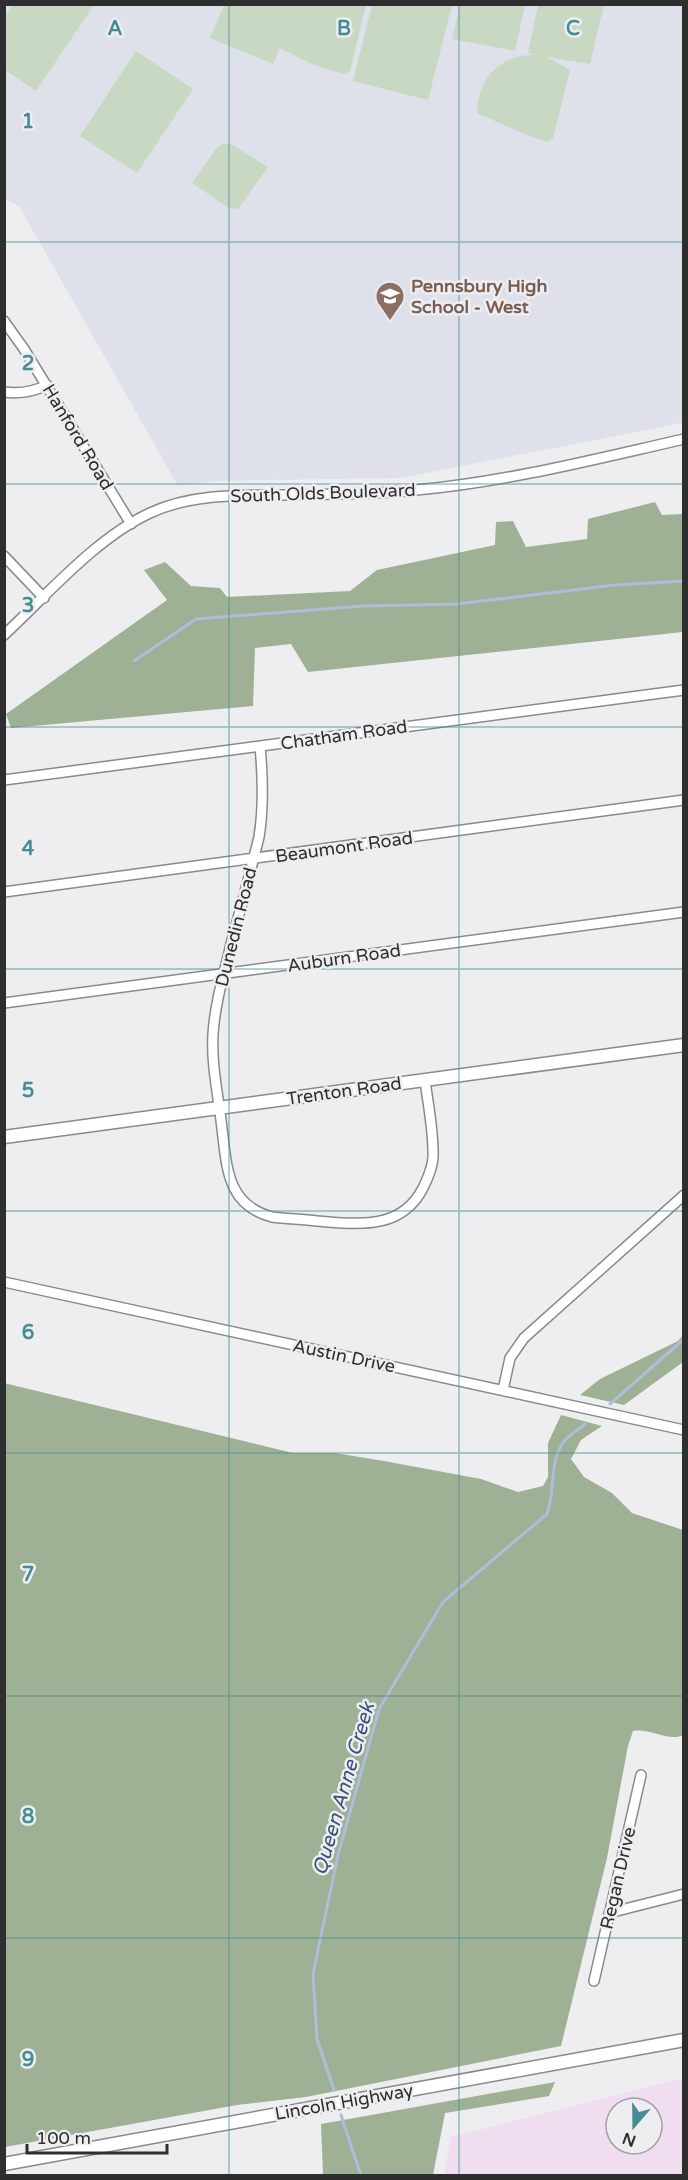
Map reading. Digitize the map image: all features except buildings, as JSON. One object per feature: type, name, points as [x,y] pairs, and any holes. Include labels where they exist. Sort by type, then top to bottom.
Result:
[{"type":"main road","name":"Trenton Road","points":[[4,1137],[684,1045]]},
{"type":"main road","name":"Lincoln Highway","points":[[4,2164],[684,2040]]},
{"type":"street","name":"Hanford Road","points":[[4,321],[47,385],[131,524]]},
{"type":"street","points":[[4,392],[22,393],[47,385]]},
{"type":"street","name":"South Olds Boulevard","points":[[4,635],[96,549],[131,524],[159,509],[215,497],[378,493],[453,487],[522,475],[684,440]]},
{"type":"street","points":[[4,556],[44,598]]},
{"type":"street","name":"Chatham Road","points":[[4,780],[684,690]]},
{"type":"street","name":"Dunedin Road","points":[[260,746],[264,806],[254,859],[219,990],[213,1035],[229,1177],[233,1188],[247,1206],[260,1214],[272,1217],[364,1224],[389,1218],[409,1207],[420,1194],[428,1178],[433,1158],[425,1080]]},
{"type":"street","name":"Beaumont Road","points":[[4,892],[684,800]]},
{"type":"street","name":"Auburn Road","points":[[4,1004],[684,912]]},
{"type":"street","points":[[502,1390],[510,1358],[524,1338],[684,1195]]},
{"type":"street","name":"Austin Drive","points":[[4,1282],[684,1430]]},
{"type":"street","name":"Regan Drive","points":[[594,1981],[641,1775]]},
{"type":"street","points":[[609,1913],[684,1894]]},
{"type":"shaded area","points":[[4,5],[683,5],[683,423],[400,478],[214,481],[178,486],[19,206],[5,199]]},
{"type":"shaded area","points":[[683,2078],[683,2175],[444,2175],[451,2137],[604,2098],[604,2156],[664,2156],[664,2096],[612,2096]]},
{"type":"green space","points":[[12,5],[94,5],[36,91],[5,70],[5,17]]},
{"type":"green space","points":[[224,5],[366,5],[350,71],[344,74],[316,66],[280,48],[273,64],[210,38]]},
{"type":"green space","points":[[372,5],[452,5],[428,100],[353,81]]},
{"type":"green space","points":[[460,5],[525,5],[515,51],[452,39]]},
{"type":"green space","points":[[538,5],[604,5],[590,64],[547,57],[570,70],[553,139],[547,142],[477,113],[481,90],[493,71],[510,59],[534,55],[528,53]]},
{"type":"green space","points":[[136,51],[193,89],[137,173],[80,136]]},
{"type":"green space","points":[[223,143],[233,145],[268,167],[238,209],[229,208],[192,183],[215,150]]},
{"type":"green space","points":[[655,502],[662,515],[683,514],[683,632],[308,672],[291,644],[255,648],[253,706],[11,728],[6,714],[167,600],[144,570],[165,562],[191,586],[220,588],[227,597],[350,591],[377,570],[495,545],[496,522],[513,521],[526,547],[587,539],[588,519]]},
{"type":"green space","points":[[683,1335],[683,1362],[624,1405],[580,1395],[600,1379],[678,1341]]},
{"type":"green space","points":[[4,1383],[293,1453],[335,1453],[384,1461],[481,1479],[518,1492],[543,1486],[548,1477],[548,1443],[561,1415],[602,1426],[581,1440],[571,1459],[584,1477],[612,1493],[632,1513],[683,1530],[683,1735],[672,1737],[646,1731],[633,1731],[628,1746],[607,1858],[561,2046],[306,2097],[237,2105],[5,2147]]},
{"type":"green space","points":[[555,2082],[549,2096],[445,2113],[433,2175],[323,2175],[321,2124]]},
{"type":"waterway","points":[[134,661],[196,619],[363,606],[457,604],[615,585],[684,581]]},
{"type":"waterway","name":"Queen Anne Creek","points":[[610,1404],[684,1339]]},
{"type":"waterway","name":"Queen Anne Creek","points":[[334,2090],[317,2039],[313,1974],[338,1855],[379,1709],[443,1602],[547,1514],[554,1465],[560,1447],[566,1439],[585,1424]]},
{"type":"waterway","name":"Queen Anne Creek","points":[[341,2115],[361,2176]]},
{"type":"place","name":"Pennsbury High School - West","points":[[390,322]]}]
